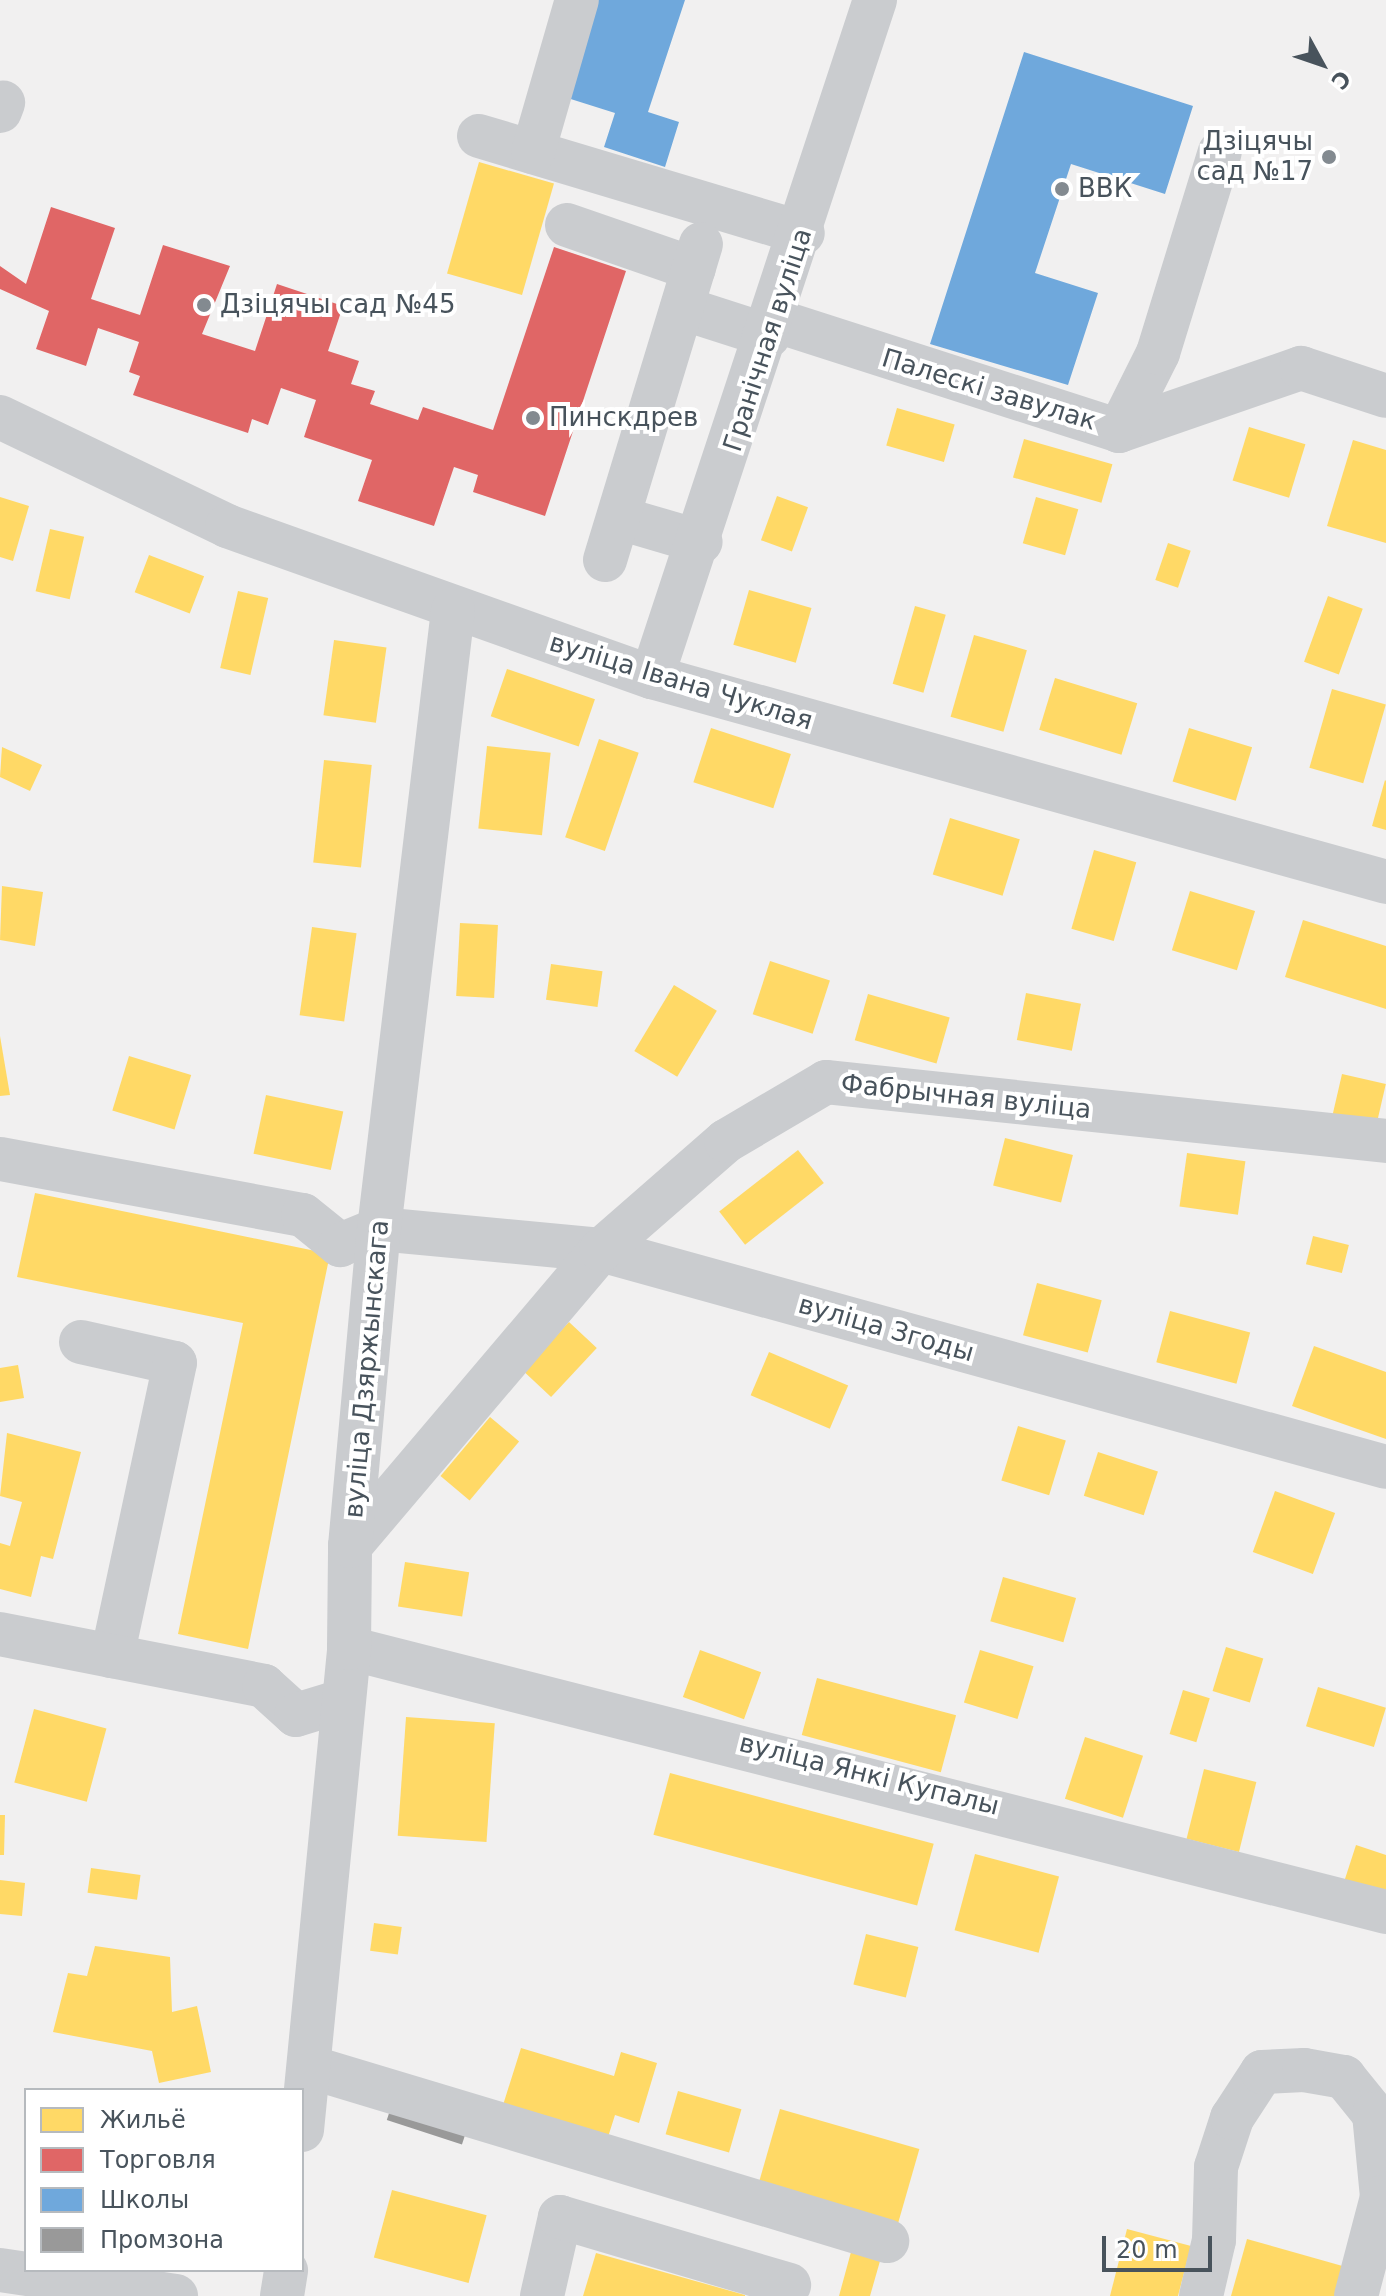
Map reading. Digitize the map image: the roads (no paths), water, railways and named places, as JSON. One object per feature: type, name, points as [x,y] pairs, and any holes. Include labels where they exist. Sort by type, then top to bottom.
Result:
[{"type":"street","points":[[533,152],[577,0]]},
{"type":"street","name":"Гранічная вуліца","points":[[652,677],[701,542],[772,328],[875,0]]},
{"type":"street","points":[[479,136],[803,233]]},
{"type":"street","points":[[1119,431],[1158,353],[1220,152]]},
{"type":"street","name":"Палескі завулак","points":[[567,225],[692,274],[772,328],[1119,431],[1301,368],[1386,396]]},
{"type":"street","points":[[605,560],[692,274]]},
{"type":"street","name":"вуліца Івана Чуклая","points":[[0,417],[227,526],[453,610],[652,677],[1386,882]]},
{"type":"street","points":[[619,518],[701,542]]},
{"type":"street","name":"вуліца Дзяржынскага","points":[[304,2114],[349,1648],[350,1546],[379,1229],[453,610]]},
{"type":"street","name":"Фабрычная вуліца","points":[[350,1546],[601,1250],[726,1141],[826,1082],[1386,1141]]},
{"type":"street","points":[[0,1159],[303,1215],[340,1245],[379,1229]]},
{"type":"street","name":"вуліца Згоды","points":[[379,1229],[601,1250],[1386,1467]]},
{"type":"street","points":[[81,1342],[175,1363],[112,1656]]},
{"type":"street","points":[[0,1634],[264,1686],[296,1715],[342,1701]]},
{"type":"street","name":"вуліца Янкі Купалы","points":[[349,1648],[1386,1912]]},
{"type":"street","points":[[310,2067],[887,2241]]},
{"type":"street","points":[[1201,2296],[1214,2240],[1216,2167],[1232,2118],[1262,2072],[1304,2070],[1344,2077],[1374,2114],[1382,2197],[1356,2296]]},
{"type":"street","points":[[542,2296],[560,2217],[789,2285]]},
{"type":"street","points":[[0,2270],[176,2296]]},
{"type":"street","points":[[282,2296],[286,2272]]},
{"type":"place","name":"Дзіцячы сад №17","points":[[1329,157]]},
{"type":"place","name":"ВВК","points":[[1062,189]]},
{"type":"place","name":"Дзіцячы сад №45","points":[[204,305]]},
{"type":"place","name":"Пинскдрев","points":[[533,418]]}]
